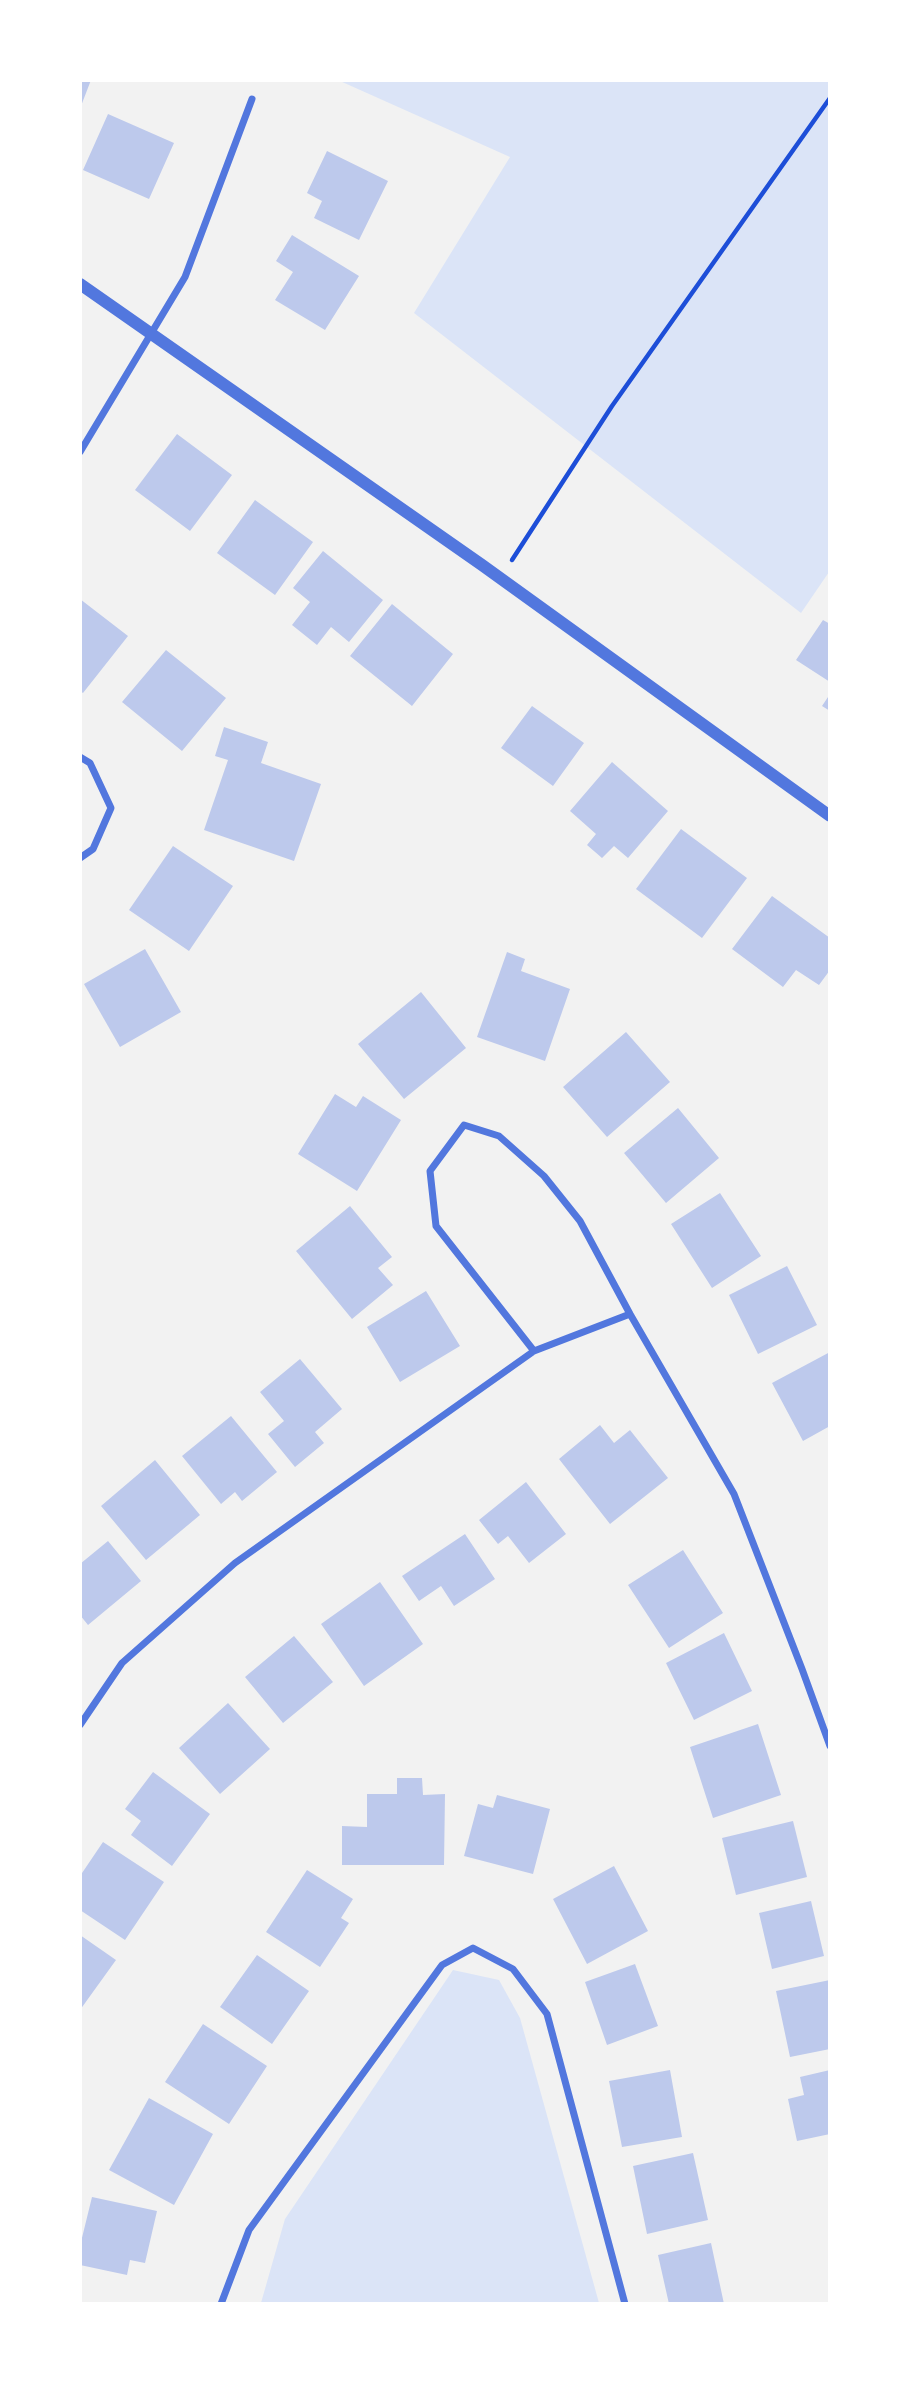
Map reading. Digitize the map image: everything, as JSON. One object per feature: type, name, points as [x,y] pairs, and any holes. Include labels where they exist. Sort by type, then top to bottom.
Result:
[{"type":"street","points":[[80,452],[186,276],[253,99]]},
{"type":"street","points":[[80,284],[500,579],[830,816]]},
{"type":"street","points":[[80,757],[90,763],[111,808],[93,849],[80,858]]},
{"type":"street","points":[[534,1351],[436,1226],[430,1171],[464,1125],[499,1136],[544,1176],[580,1222],[734,1494],[830,1746]]},
{"type":"street","points":[[80,1725],[122,1663],[235,1563],[534,1351],[630,1314]]},
{"type":"street","points":[[221,2304],[249,2230],[442,1965],[473,1948],[513,1969],[547,2014],[625,2304]]},
{"type":"path","points":[[500,579],[612,406],[830,98]]},
{"type":"shaded area","points":[[340,81],[829,81],[829,572],[801,613],[414,313],[510,157]]},
{"type":"shaded area","points":[[453,1970],[499,1980],[520,2018],[599,2303],[261,2303],[285,2219]]},
{"type":"building","points":[[80,80],[91,80],[81,106],[80,106]]},
{"type":"building","points":[[108,114],[174,143],[149,199],[83,170]]},
{"type":"building","points":[[327,151],[388,181],[359,240],[314,218],[322,201],[307,193]]},
{"type":"building","points":[[292,235],[359,276],[325,330],[275,300],[293,272],[276,261]]},
{"type":"building","points":[[177,434],[232,475],[190,531],[135,490]]},
{"type":"building","points":[[255,500],[313,542],[275,595],[217,553]]},
{"type":"building","points":[[323,551],[383,600],[349,642],[331,627],[317,645],[292,625],[310,602],[293,588]]},
{"type":"building","points":[[80,599],[128,636],[83,693],[80,691]]},
{"type":"building","points":[[392,604],[453,654],[412,706],[350,656]]},
{"type":"building","points":[[823,620],[830,624],[830,682],[796,660]]},
{"type":"building","points":[[166,650],[226,698],[182,751],[122,702]]},
{"type":"building","points":[[830,694],[830,711],[822,706]]},
{"type":"building","points":[[532,706],[584,743],[553,786],[501,748]]},
{"type":"building","points":[[224,727],[268,742],[261,763],[321,784],[294,861],[204,830],[228,760],[215,756]]},
{"type":"building","points":[[612,762],[668,811],[628,858],[614,846],[602,858],[587,845],[596,834],[570,811]]},
{"type":"building","points":[[681,829],[747,878],[702,938],[636,889]]},
{"type":"building","points":[[173,846],[233,886],[189,951],[129,910]]},
{"type":"building","points":[[772,896],[830,938],[830,970],[819,985],[796,970],[783,987],[732,949]]},
{"type":"building","points":[[145,949],[181,1012],[120,1047],[84,984]]},
{"type":"building","points":[[507,952],[525,959],[521,971],[570,989],[545,1061],[477,1037]]},
{"type":"building","points":[[421,992],[466,1048],[404,1099],[358,1044]]},
{"type":"building","points":[[626,1032],[670,1082],[607,1137],[563,1087]]},
{"type":"building","points":[[335,1094],[356,1107],[363,1096],[401,1120],[357,1191],[298,1154]]},
{"type":"building","points":[[678,1108],[719,1158],[666,1203],[624,1153]]},
{"type":"building","points":[[720,1193],[761,1256],[712,1288],[671,1224]]},
{"type":"building","points":[[350,1206],[392,1257],[378,1268],[393,1285],[352,1319],[296,1251]]},
{"type":"building","points":[[787,1266],[817,1325],[758,1354],[729,1295]]},
{"type":"building","points":[[426,1291],[460,1346],[400,1382],[367,1327]]},
{"type":"building","points":[[830,1352],[830,1426],[803,1441],[772,1383]]},
{"type":"building","points":[[300,1359],[342,1409],[315,1432],[324,1443],[295,1467],[268,1434],[284,1421],[260,1392]]},
{"type":"building","points":[[231,1416],[277,1472],[242,1501],[235,1492],[221,1504],[182,1456]]},
{"type":"building","points":[[600,1425],[614,1443],[630,1430],[668,1478],[610,1524],[559,1459]]},
{"type":"building","points":[[155,1460],[200,1515],[146,1560],[101,1506]]},
{"type":"building","points":[[526,1482],[566,1534],[529,1563],[508,1536],[498,1544],[479,1520]]},
{"type":"building","points":[[465,1534],[495,1579],[454,1606],[441,1586],[419,1601],[402,1576]]},
{"type":"building","points":[[108,1541],[141,1581],[88,1625],[80,1615],[80,1564]]},
{"type":"building","points":[[683,1550],[723,1613],[669,1648],[628,1585]]},
{"type":"building","points":[[380,1582],[423,1644],[364,1686],[321,1624]]},
{"type":"building","points":[[724,1633],[752,1691],[694,1720],[666,1663]]},
{"type":"building","points":[[294,1636],[333,1682],[283,1723],[245,1677]]},
{"type":"building","points":[[228,1703],[270,1749],[220,1794],[179,1748]]},
{"type":"building","points":[[758,1724],[781,1795],[713,1818],[690,1747]]},
{"type":"building","points":[[153,1772],[210,1814],[172,1866],[131,1835],[141,1821],[125,1809]]},
{"type":"building","points":[[397,1778],[422,1778],[423,1795],[445,1794],[444,1865],[342,1865],[342,1826],[367,1827],[367,1794],[397,1794]]},
{"type":"building","points":[[497,1795],[550,1809],[533,1874],[464,1856],[478,1804],[493,1808]]},
{"type":"building","points":[[793,1821],[807,1877],[736,1895],[722,1838]]},
{"type":"building","points":[[103,1842],[164,1882],[125,1940],[80,1910],[80,1876]]},
{"type":"building","points":[[614,1866],[648,1931],[587,1964],[553,1899]]},
{"type":"building","points":[[307,1870],[353,1899],[341,1918],[349,1923],[320,1967],[266,1932]]},
{"type":"building","points":[[811,1901],[824,1956],[772,1969],[759,1913]]},
{"type":"building","points":[[80,1935],[116,1960],[80,2010]]},
{"type":"building","points":[[257,1955],[309,1991],[272,2044],[220,2007]]},
{"type":"building","points":[[635,1964],[658,2026],[607,2045],[585,1982]]},
{"type":"building","points":[[830,1980],[830,2049],[790,2057],[776,1991]]},
{"type":"building","points":[[203,2024],[267,2066],[229,2124],[165,2082]]},
{"type":"building","points":[[670,2070],[682,2137],[622,2147],[609,2081]]},
{"type":"building","points":[[830,2070],[830,2134],[797,2141],[788,2099],[804,2095],[800,2077]]},
{"type":"building","points":[[149,2098],[213,2134],[174,2205],[109,2170]]},
{"type":"building","points":[[693,2153],[708,2220],[647,2234],[633,2166]]},
{"type":"building","points":[[92,2197],[157,2211],[145,2263],[130,2260],[127,2275],[80,2265],[80,2246]]},
{"type":"building","points":[[711,2243],[724,2304],[669,2304],[658,2255]]}]
